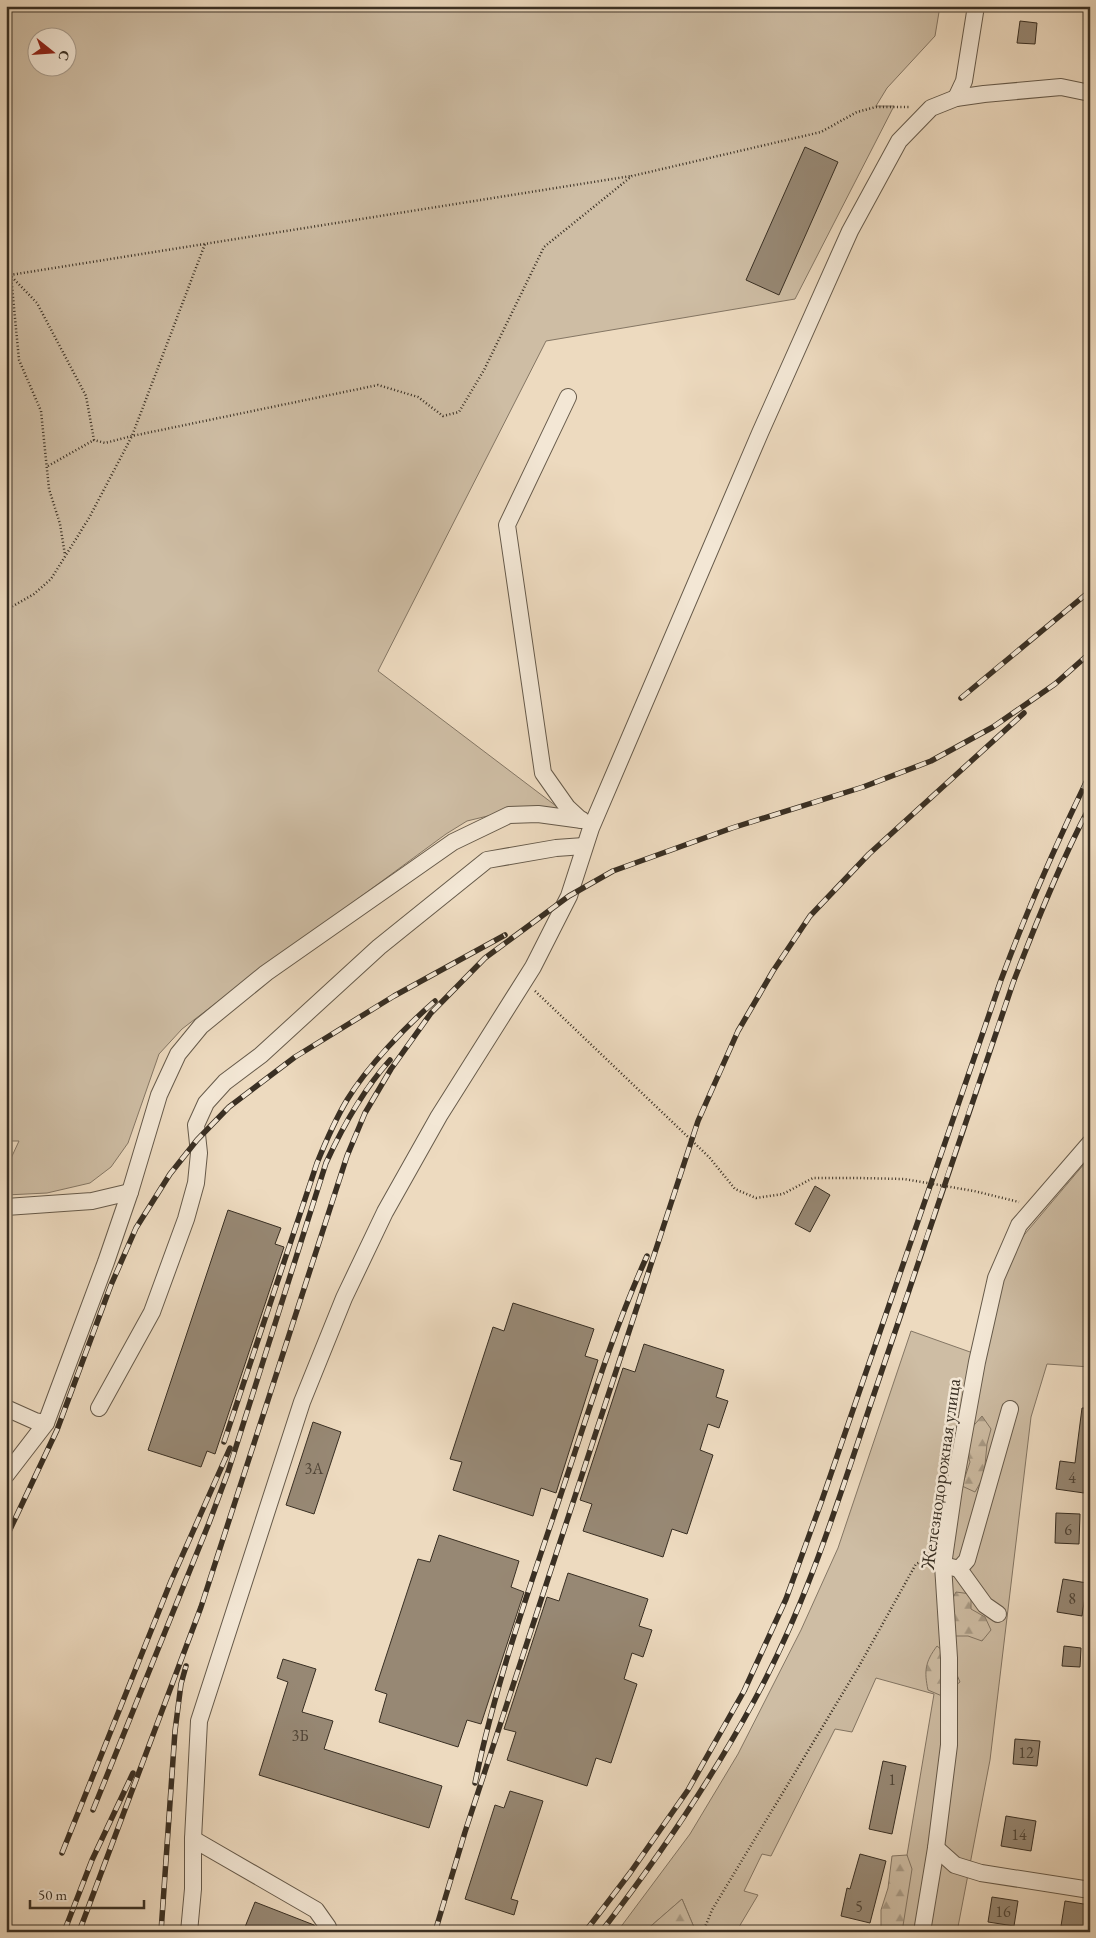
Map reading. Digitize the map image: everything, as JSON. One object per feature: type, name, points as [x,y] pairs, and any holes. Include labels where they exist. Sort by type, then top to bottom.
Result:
[{"type":"street","points":[[956,98],[964,80],[976,6]]},
{"type":"street","points":[[189,1932],[193,1890],[193,1839],[199,1721],[302,1402],[344,1298],[384,1212],[439,1116],[524,981],[569,896],[584,846],[586,824],[676,626],[850,231],[899,140],[931,108],[956,98],[984,94],[1061,87],[1090,92]]},
{"type":"street","points":[[568,397],[507,525],[543,772],[566,807],[586,824]]},
{"type":"street","points":[[6,1475],[46,1422],[106,1262],[130,1192],[159,1096],[178,1054],[201,1026],[266,973],[461,838],[509,815],[538,814],[586,824]]},
{"type":"street","points":[[99,1408],[152,1312],[186,1219],[196,1183],[199,1153],[196,1125],[206,1103],[224,1082],[261,1055],[380,947],[486,860],[556,848],[584,846]]},
{"type":"street","name":"Железнодорожная улица","points":[[922,1932],[950,1745],[949,1658],[954,1489],[977,1362],[996,1278],[1019,1225],[1090,1143]]},
{"type":"street","points":[[6,1207],[92,1201],[130,1192]]},
{"type":"street","points":[[6,1408],[35,1420],[46,1422]]},
{"type":"street","points":[[998,1614],[985,1604],[951,1567],[967,1560],[1010,1409]]},
{"type":"street","points":[[193,1839],[316,1910],[328,1927],[327,1932]]},
{"type":"street","points":[[936,1848],[955,1865],[980,1873],[1090,1890]]},
{"type":"path","points":[[9,275],[632,176],[821,132],[857,112],[876,107],[931,108]]},
{"type":"path","points":[[48,466],[94,440],[105,444],[132,436],[378,385],[418,397],[443,416],[459,412],[484,370],[544,247],[632,176]]},
{"type":"path","points":[[6,610],[34,594],[51,580],[89,518],[132,436],[205,244]]},
{"type":"path","points":[[9,275],[37,303],[86,396],[94,440]]},
{"type":"path","points":[[9,275],[19,360],[41,411],[49,489],[60,524],[65,556]]},
{"type":"path","points":[[524,981],[709,1158],[735,1189],[756,1198],[783,1194],[813,1178],[904,1179],[1035,1206]]},
{"type":"path","points":[[703,1932],[712,1910],[858,1668],[916,1564],[924,1560],[951,1567]]},
{"type":"green space","points":[[6,6],[940,6],[935,36],[887,88],[876,106],[894,106],[795,299],[546,341],[378,671],[564,812],[500,813],[467,821],[446,834],[182,1029],[159,1054],[128,1143],[111,1167],[90,1183],[47,1193],[6,1195],[6,1169],[19,1141],[6,1141]]},
{"type":"green space","points":[[1090,1157],[1090,1367],[1047,1364],[1031,1417],[990,1760],[957,1932],[927,1932],[941,1848],[947,1567],[970,1420],[1007,1264],[1024,1235]]},
{"type":"green space","points":[[911,1331],[973,1353],[938,1524],[936,1572],[942,1659],[942,1746],[930,1846],[915,1932],[886,1932],[906,1861],[934,1694],[876,1678],[852,1732],[835,1729],[771,1856],[762,1854],[744,1891],[758,1895],[736,1932],[696,1932],[682,1899],[644,1932],[617,1932],[690,1834],[738,1754],[801,1630],[838,1548]]},
{"type":"green space","points":[[982,1416],[991,1429],[987,1444],[984,1476],[975,1492],[962,1486],[970,1462],[968,1455],[969,1431]]},
{"type":"green space","points":[[956,1592],[971,1594],[971,1609],[985,1617],[991,1630],[982,1641],[968,1636],[953,1636],[948,1607]]},
{"type":"green space","points":[[937,1646],[949,1656],[960,1682],[942,1696],[928,1690],[926,1677],[926,1667]]},
{"type":"green space","points":[[907,1855],[912,1869],[902,1932],[881,1932],[881,1910],[888,1888],[892,1856]]},
{"type":"green space","points":[[682,1899],[696,1932],[644,1932]]},
{"type":"building","points":[[1020,21],[1037,23],[1035,44],[1017,43]]},
{"type":"building","points":[[805,147],[838,162],[779,295],[746,280]]},
{"type":"building","points":[[815,1186],[830,1195],[810,1232],[795,1224]]},
{"type":"building","points":[[228,1210],[281,1228],[275,1244],[284,1247],[215,1454],[207,1451],[201,1467],[148,1450]]},
{"type":"building","points":[[513,1303],[594,1329],[585,1356],[598,1360],[556,1493],[541,1488],[533,1516],[453,1490],[462,1462],[450,1459],[493,1327],[504,1331]]},
{"type":"building","points":[[644,1344],[724,1370],[716,1397],[728,1401],[719,1428],[708,1424],[700,1450],[713,1455],[687,1534],[672,1529],[663,1557],[583,1531],[592,1504],[580,1500],[623,1368],[635,1372]]},
{"type":"building","points":[[1082,1408],[1090,1408],[1090,1452],[1084,1493],[1056,1489],[1060,1461],[1075,1463]]},
{"type":"building","points":[[313,1422],[341,1432],[314,1514],[286,1505]]},
{"type":"building","points":[[1056,1513],[1080,1514],[1079,1544],[1055,1543]]},
{"type":"building","points":[[439,1535],[519,1561],[511,1587],[524,1592],[481,1724],[467,1720],[458,1747],[379,1722],[387,1694],[375,1690],[418,1559],[430,1562]]},
{"type":"building","points":[[568,1573],[648,1599],[639,1626],[652,1630],[643,1657],[632,1653],[624,1679],[637,1684],[611,1763],[596,1758],[587,1786],[507,1760],[516,1732],[504,1729],[547,1597],[559,1601]]},
{"type":"building","points":[[1063,1579],[1087,1583],[1082,1616],[1057,1612]]},
{"type":"building","points":[[1064,1646],[1081,1648],[1080,1667],[1062,1666]]},
{"type":"building","points":[[283,1659],[316,1669],[302,1712],[333,1721],[324,1749],[442,1786],[429,1828],[259,1775],[288,1682],[277,1678]]},
{"type":"building","points":[[1015,1739],[1040,1741],[1037,1766],[1013,1764]]},
{"type":"building","points":[[883,1761],[906,1766],[892,1834],[869,1829]]},
{"type":"building","points":[[510,1791],[543,1801],[511,1899],[518,1901],[514,1915],[465,1899],[495,1805],[504,1808]]},
{"type":"building","points":[[1006,1816],[1036,1821],[1031,1851],[1001,1846]]},
{"type":"building","points":[[860,1854],[886,1861],[870,1923],[841,1916],[847,1888],[850,1889]]},
{"type":"building","points":[[992,1897],[1018,1901],[1014,1926],[988,1922]]},
{"type":"building","points":[[1065,1901],[1090,1905],[1087,1930],[1061,1926]]},
{"type":"building","points":[[255,1902],[314,1925],[317,1932],[243,1932]]},
{"type":"railway","points":[[961,698],[1090,591]]},
{"type":"railway","points":[[79,1932],[201,1607],[347,1156],[365,1113],[391,1069],[431,1013],[485,958],[569,896],[613,871],[732,828],[863,787],[931,761],[993,727],[1055,684],[1090,653]]},
{"type":"railway","points":[[435,1932],[465,1832],[698,1121],[738,1031],[773,971],[810,916],[869,854],[1024,713]]},
{"type":"railway","points":[[585,1932],[630,1873],[688,1790],[744,1691],[786,1599],[822,1500],[1001,980],[1043,876],[1090,774]]},
{"type":"railway","points":[[601,1932],[663,1848],[720,1761],[754,1701],[790,1627],[835,1511],[1013,983],[1049,893],[1090,806]]},
{"type":"railway","points":[[6,1538],[57,1430],[111,1285],[136,1228],[170,1174],[197,1140],[229,1107],[295,1057],[394,996],[505,935]]},
{"type":"railway","points":[[224,1442],[317,1163],[335,1123],[347,1100],[365,1074],[412,1022],[435,1001]]},
{"type":"railway","points":[[93,1810],[228,1472],[326,1163],[354,1109],[390,1060]]},
{"type":"railway","points":[[475,1783],[492,1710],[525,1601],[612,1344],[647,1256]]},
{"type":"railway","points":[[62,1853],[171,1581],[230,1448]]},
{"type":"railway","points":[[161,1932],[175,1731],[181,1684],[186,1666]]},
{"type":"railway","points":[[64,1932],[92,1860],[133,1773]]}]
